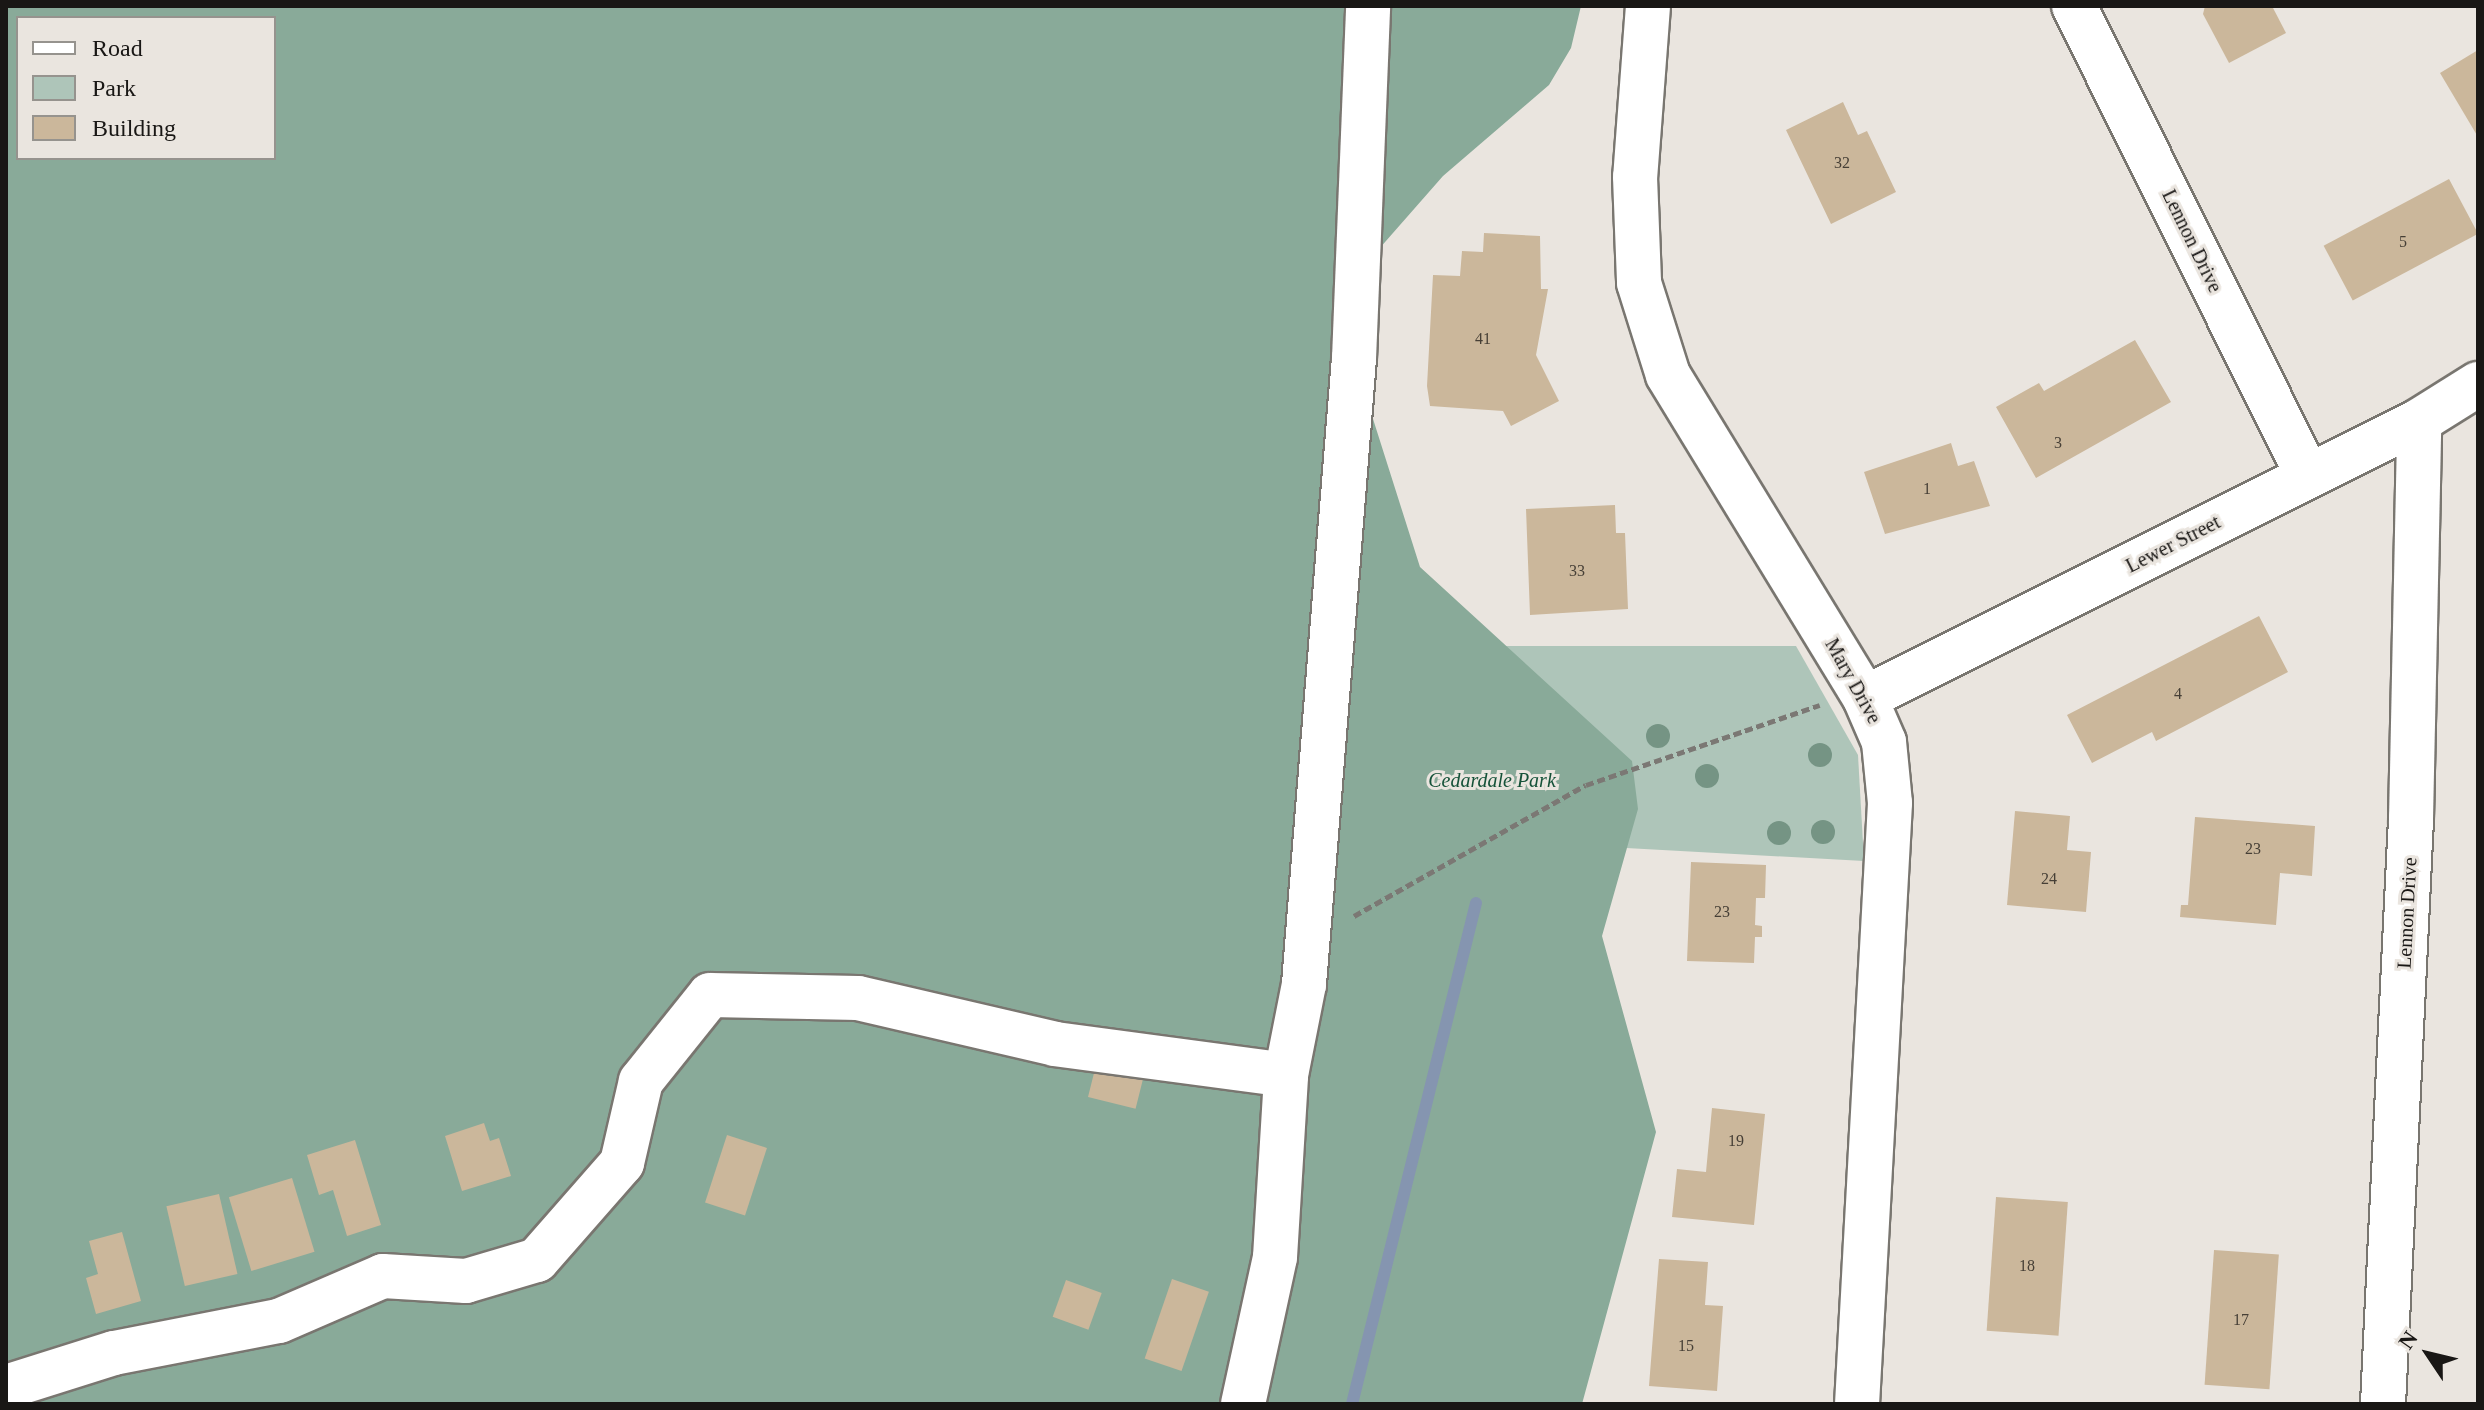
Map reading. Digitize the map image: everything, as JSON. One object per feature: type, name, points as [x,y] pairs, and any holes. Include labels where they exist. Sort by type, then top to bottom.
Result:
[{"type":"street","points":[[1243,1404],[1275,1257],[1286,1075],[1307,941],[1354,359],[1368,6]]},
{"type":"street","name":"Mary Drive","points":[[1648,6],[1635,177],[1639,283],[1668,375],[1863,695],[1884,742],[1890,803],[1857,1404]]},
{"type":"street","name":"Lennon Drive","points":[[2074,6],[2308,476]]},
{"type":"street","name":"Lewer Street","points":[[1863,695],[2419,421],[2478,384]]},
{"type":"street","name":"Lennon Drive","points":[[2383,1404],[2411,819],[2419,421]]},
{"type":"street","points":[[6,1387],[114,1353],[279,1321],[383,1276],[466,1281],[537,1260],[622,1163],[641,1081],[710,995],[858,998],[1055,1044],[1286,1075]]},
{"type":"path","points":[[1307,941],[1458,863],[1586,785],[1863,695]]},
{"type":"green space","name":"Cedardale Park","points":[[6,6],[1581,6],[1571,48],[1549,85],[1443,176],[1357,274],[1354,359],[1420,567],[1632,761],[1638,809],[1602,936],[1656,1132],[1582,1404],[6,1404]]},
{"type":"green space","points":[[1366,646],[1796,646],[1858,755],[1864,861],[1608,847]]},
{"type":"building","points":[[2205,6],[2272,6],[2286,33],[2229,63],[2203,14]]},
{"type":"building","points":[[2478,50],[2478,137],[2440,73]]},
{"type":"building","points":[[1843,102],[1858,135],[1867,131],[1896,192],[1831,224],[1786,130]]},
{"type":"building","points":[[2449,179],[2478,234],[2353,300],[2324,246]]},
{"type":"building","points":[[1484,233],[1540,236],[1541,289],[1548,289],[1536,355],[1559,401],[1511,426],[1503,411],[1430,406],[1427,386],[1433,275],[1460,276],[1462,251],[1483,252]]},
{"type":"building","points":[[2135,340],[2171,402],[2036,478],[1996,407],[2039,383],[2044,391]]},
{"type":"building","points":[[1951,443],[1958,466],[1974,461],[1990,506],[1885,534],[1864,472]]},
{"type":"building","points":[[1615,505],[1616,533],[1625,533],[1628,609],[1530,615],[1526,509]]},
{"type":"building","points":[[2259,616],[2288,672],[2156,741],[2152,732],[2092,763],[2067,715]]},
{"type":"building","points":[[2015,811],[2070,816],[2067,850],[2091,852],[2086,912],[2007,905]]},
{"type":"building","points":[[2195,817],[2315,826],[2312,876],[2280,873],[2276,925],[2180,917],[2181,905],[2188,905]]},
{"type":"building","points":[[1691,862],[1766,865],[1765,898],[1756,898],[1755,925],[1762,926],[1762,937],[1755,937],[1754,963],[1687,961]]},
{"type":"building","points":[[1096,1065],[1144,1077],[1136,1109],[1088,1097]]},
{"type":"building","points":[[1712,1108],[1765,1114],[1754,1225],[1672,1217],[1677,1169],[1706,1172]]},
{"type":"building","points":[[484,1123],[490,1141],[499,1138],[511,1176],[462,1191],[445,1136]]},
{"type":"building","points":[[727,1135],[767,1148],[745,1216],[705,1203]]},
{"type":"building","points":[[355,1140],[381,1225],[347,1236],[333,1190],[319,1195],[307,1155]]},
{"type":"building","points":[[292,1178],[315,1252],[251,1271],[229,1197]]},
{"type":"building","points":[[219,1194],[237,1274],[185,1286],[166,1206]]},
{"type":"building","points":[[1996,1197],[2068,1202],[2058,1336],[1987,1331]]},
{"type":"building","points":[[122,1232],[141,1301],[96,1314],[86,1278],[98,1274],[89,1241]]},
{"type":"building","points":[[2214,1250],[2279,1255],[2269,1389],[2205,1385]]},
{"type":"building","points":[[1659,1259],[1708,1262],[1705,1305],[1723,1306],[1717,1391],[1649,1386]]},
{"type":"building","points":[[1172,1279],[1209,1292],[1182,1371],[1145,1358]]},
{"type":"building","points":[[1066,1280],[1102,1293],[1088,1330],[1053,1317]]},
{"type":"waterway","points":[[1352,1404],[1476,903]]}]
